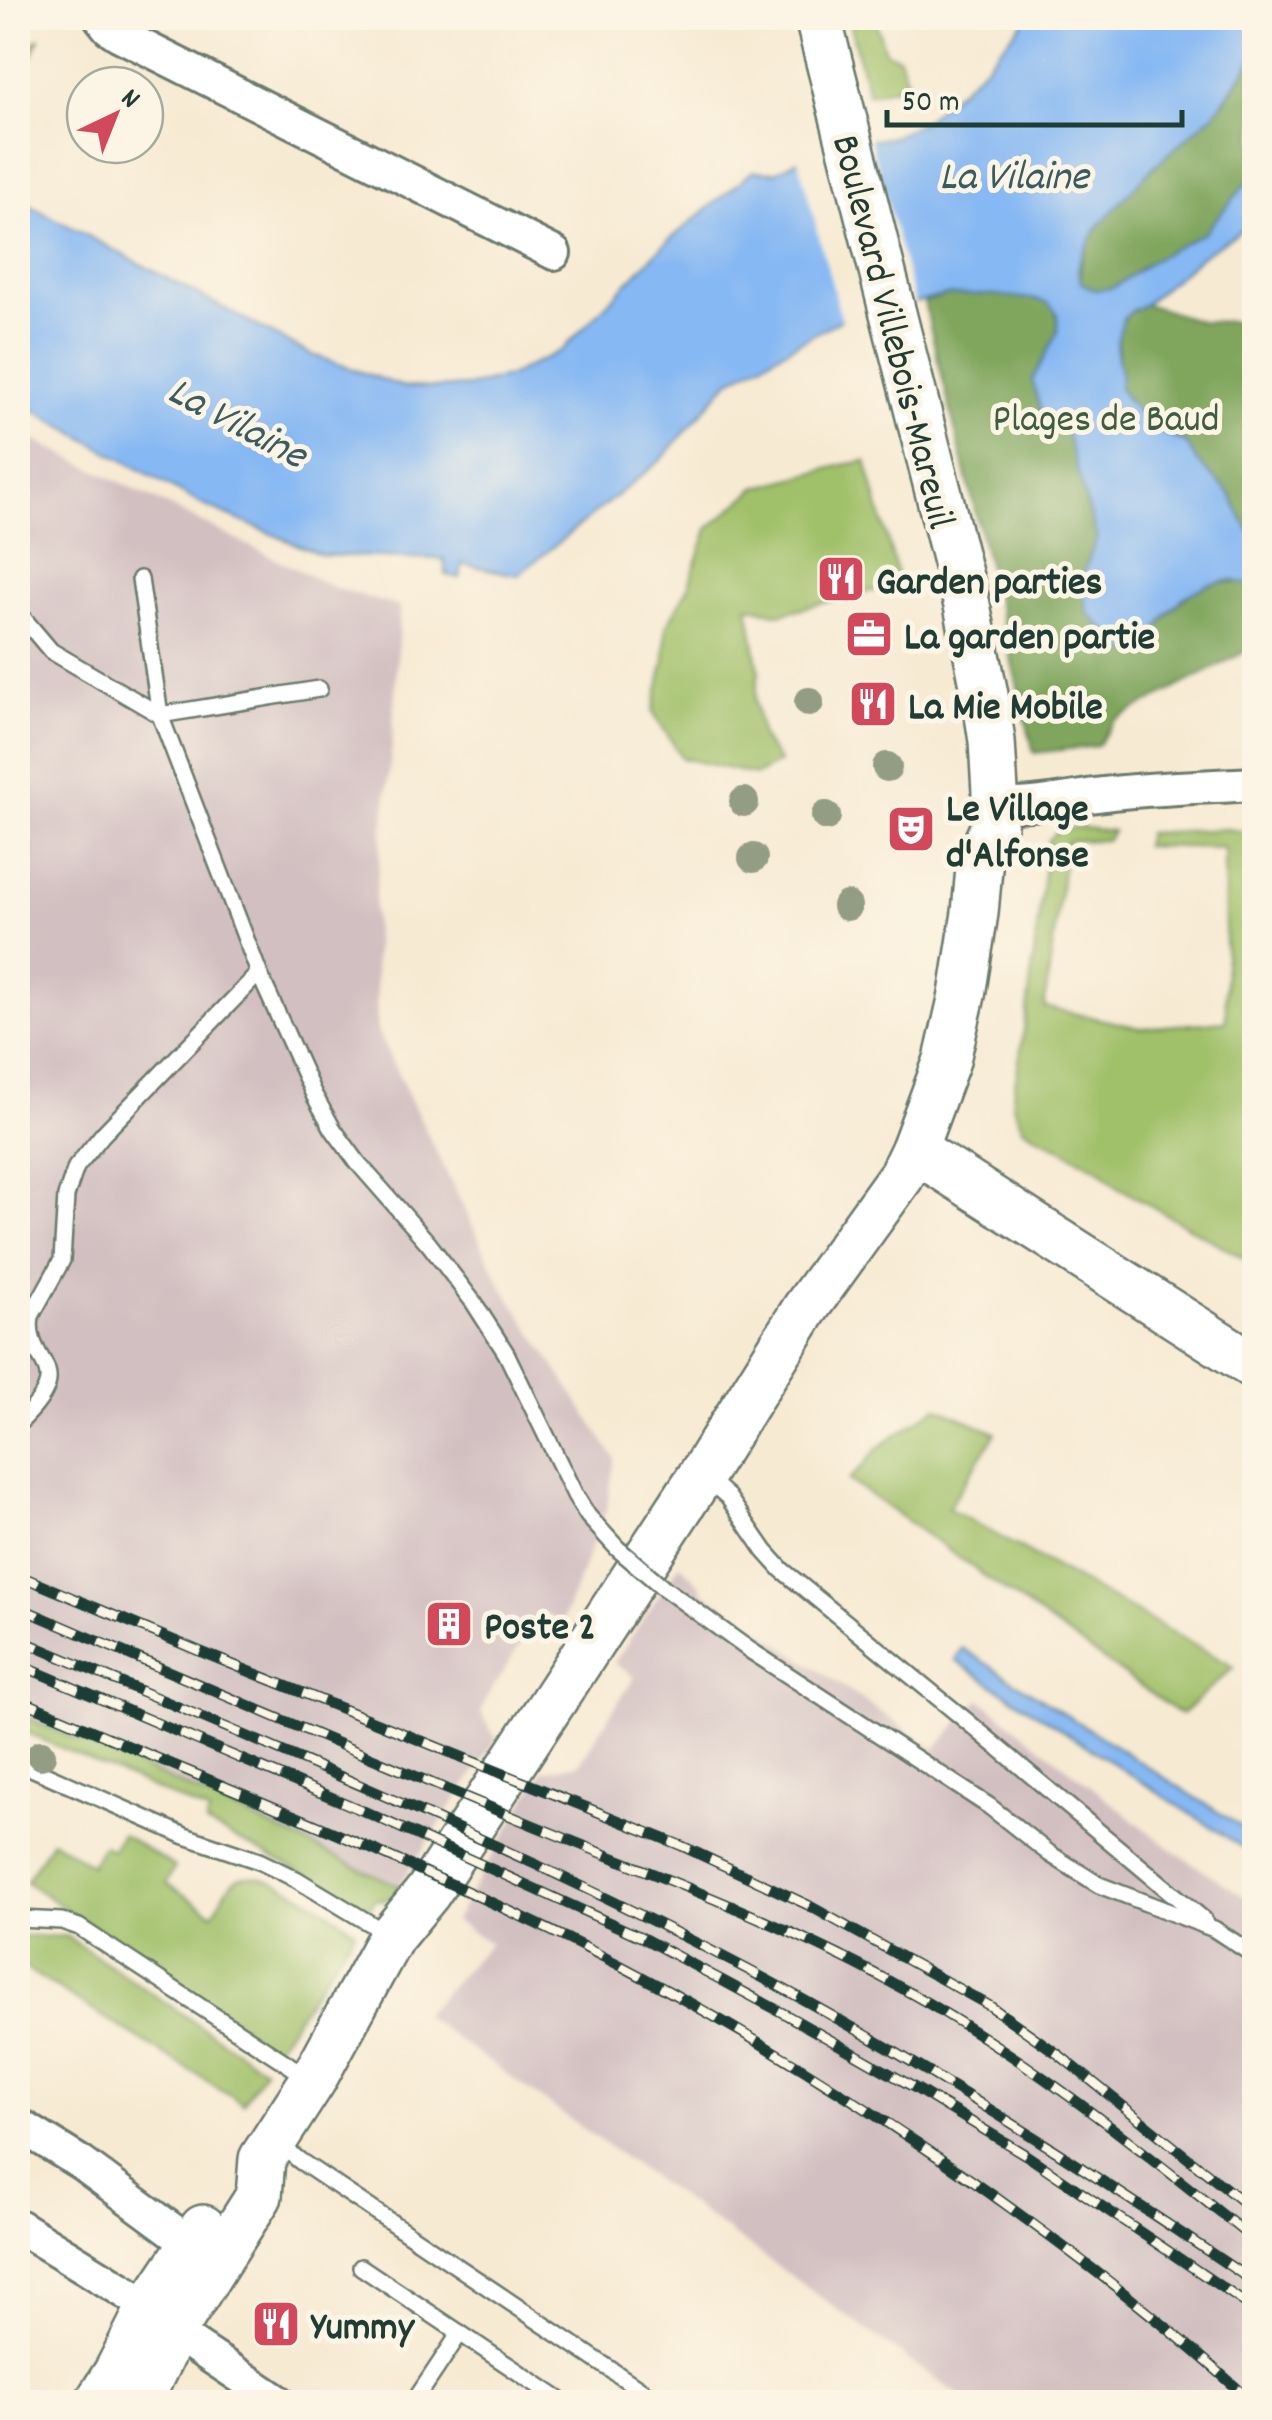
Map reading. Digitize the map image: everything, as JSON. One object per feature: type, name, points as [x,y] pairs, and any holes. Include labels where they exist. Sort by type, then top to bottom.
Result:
[{"type":"main road","name":"Boulevard Villebois-Mareuil","points":[[787,18],[833,129]]},
{"type":"main road","name":"Boulevard Villebois-Mareuil","points":[[818,18],[833,129],[881,317],[978,652],[992,741],[994,804],[994,826],[980,857]]},
{"type":"main road","name":"Boulevard Villebois-Mareuil","points":[[881,317],[956,656],[970,758],[972,822],[980,857]]},
{"type":"main road","points":[[98,2402],[117,2372],[162,2319],[206,2251],[235,2180],[268,2150],[313,2080],[392,1937],[425,1895],[702,1474],[805,1309],[901,1176],[948,1060],[973,930],[980,857]]},
{"type":"main road","points":[[914,1149],[1254,1366]]},
{"type":"main road","points":[[136,2402],[146,2389],[162,2319]]},
{"type":"street","points":[[101,18],[118,34],[554,253]]},
{"type":"street","points":[[994,804],[1024,805],[1107,793],[1254,784]]},
{"type":"street","points":[[18,2124],[81,2162],[206,2251]]},
{"type":"street","points":[[18,2226],[162,2319],[279,2402]]},
{"type":"lane","points":[[140,579],[160,715],[260,973],[314,1095],[358,1163],[474,1303],[506,1354],[588,1516],[618,1549],[664,1588],[751,1651],[989,1806],[1050,1854],[1099,1885],[1214,1930]]},
{"type":"lane","points":[[18,612],[51,651],[160,715],[319,690]]},
{"type":"lane","points":[[18,1424],[48,1385],[50,1375],[30,1325],[62,1260],[66,1196],[76,1167],[103,1134],[260,973]]},
{"type":"lane","points":[[702,1474],[728,1497],[782,1570],[1214,1930],[1254,1955]]},
{"type":"lane","points":[[18,1762],[185,1836],[259,1861],[392,1937]]},
{"type":"lane","points":[[18,1920],[62,1920],[79,1927],[313,2080]]},
{"type":"lane","points":[[268,2150],[332,2183],[659,2402]]},
{"type":"lane","points":[[361,2267],[563,2402]]},
{"type":"lane","points":[[414,2402],[460,2333]]},
{"type":"shaded area","points":[[18,432],[333,587],[400,607],[392,747],[374,907],[377,1031],[502,1286],[615,1458],[607,1507],[562,1622],[541,1612],[486,1698],[481,1712],[496,1739],[399,1886],[18,1714]]},
{"type":"shaded area","points":[[680,1564],[702,1591],[935,1749],[980,1699],[1171,1849],[1254,1903],[1254,2402],[968,2402],[423,2015],[490,1943],[454,1921],[543,1771],[579,1764],[634,1677],[614,1663]]},
{"type":"green space","points":[[848,18],[875,18],[885,52],[899,57],[908,84],[868,94]]},
{"type":"green space","points":[[39,39],[18,91],[18,58]]},
{"type":"green space","points":[[1254,58],[1254,174],[1204,233],[1154,259],[1113,288],[1095,290],[1082,283],[1082,262],[1107,215],[1218,109]]},
{"type":"green space","points":[[947,295],[1029,297],[1041,299],[1054,309],[1057,332],[1032,381],[1041,411],[1066,432],[1098,539],[1081,580],[1110,633],[1126,650],[1145,649],[1175,607],[1201,588],[1232,582],[1251,585],[1254,591],[1254,647],[1115,720],[1097,746],[1034,753],[924,302]]},
{"type":"green space","points":[[1145,304],[1203,322],[1254,321],[1254,538],[1231,495],[1197,461],[1186,443],[1153,428],[1119,387],[1119,329],[1132,312]]},
{"type":"green space","points":[[866,461],[901,589],[870,591],[779,614],[748,606],[759,671],[755,701],[762,738],[779,762],[756,775],[682,758],[653,712],[665,659],[666,627],[687,590],[708,529],[756,488]]},
{"type":"green space","points":[[1075,827],[1113,831],[1107,840],[1067,841],[1044,1007],[1141,1028],[1226,1021],[1224,848],[1144,846],[1147,833],[1227,829],[1254,833],[1244,1009],[1254,1011],[1254,1264],[1023,1128],[1012,1103],[1048,840],[1056,832]]},
{"type":"green space","points":[[937,1407],[996,1433],[948,1508],[1234,1667],[1181,1715],[849,1480],[881,1446]]},
{"type":"green space","points":[[18,1714],[399,1886],[394,1897],[375,1899],[369,1909],[206,1824],[209,1813],[18,1729]]},
{"type":"green space","points":[[122,1834],[175,1867],[166,1883],[213,1913],[235,1880],[246,1876],[296,1892],[355,1931],[277,2046],[269,2047],[26,1882],[52,1840],[91,1865],[103,1845],[111,1850]]},
{"type":"green space","points":[[66,1936],[264,2069],[243,2103],[18,1964],[18,1937]]},
{"type":"water","name":"La Vilaine","points":[[1027,18],[1254,18],[1254,58],[1214,114],[1151,169],[1097,228],[1080,259],[1082,283],[1095,290],[1113,288],[1154,259],[1204,233],[1254,175],[1254,216],[1245,228],[1204,254],[1123,319],[1116,346],[1119,387],[1127,400],[1153,428],[1186,443],[1197,461],[1231,495],[1254,538],[1254,591],[1251,585],[1231,580],[1207,585],[1183,598],[1167,614],[1145,649],[1126,651],[1088,613],[1081,580],[1097,538],[1066,432],[1041,411],[1032,381],[1058,331],[1057,313],[1038,300],[947,295],[838,321],[729,381],[662,459],[518,575],[462,564],[460,578],[446,575],[444,559],[322,555],[203,505],[18,401],[18,199],[310,354],[403,387],[471,386],[507,377],[562,350],[666,243],[753,171],[776,172],[800,159],[893,137],[925,120],[980,71]]},
{"type":"water","points":[[962,1648],[1254,1835],[1254,1855],[955,1660]]},
{"type":"pier","points":[[869,135],[916,308],[843,325],[797,155]]},
{"type":"railway","points":[[18,1575],[682,1846],[808,1905],[990,2006],[1058,2054],[1254,2211]]},
{"type":"railway","points":[[18,1607],[714,1899],[858,1965],[952,2017],[1041,2076],[1254,2240]]},
{"type":"railway","points":[[18,1639],[410,1807],[699,1944],[852,2027],[969,2097],[1254,2282]]},
{"type":"railway","points":[[18,1664],[359,1809],[641,1937],[917,2089],[1026,2155],[1254,2309]]},
{"type":"railway","points":[[18,1699],[504,1908],[624,1967],[727,2024],[877,2116],[1010,2208],[1151,2315],[1252,2402]]},
{"type":"place","name":"Garden parties","points":[[841,579]]},
{"type":"place","name":"La garden partie","points":[[869,634]]},
{"type":"place","name":"La Mie Mobile","points":[[873,704]]},
{"type":"place","name":"Le Village d'Alfonse","points":[[911,829]]},
{"type":"place","name":"Poste 2","points":[[449,1624]]},
{"type":"place","name":"Yummy","points":[[276,2324]]},
{"type":"park label","name":"Plages de Baud","points":[[1106,416]]}]
